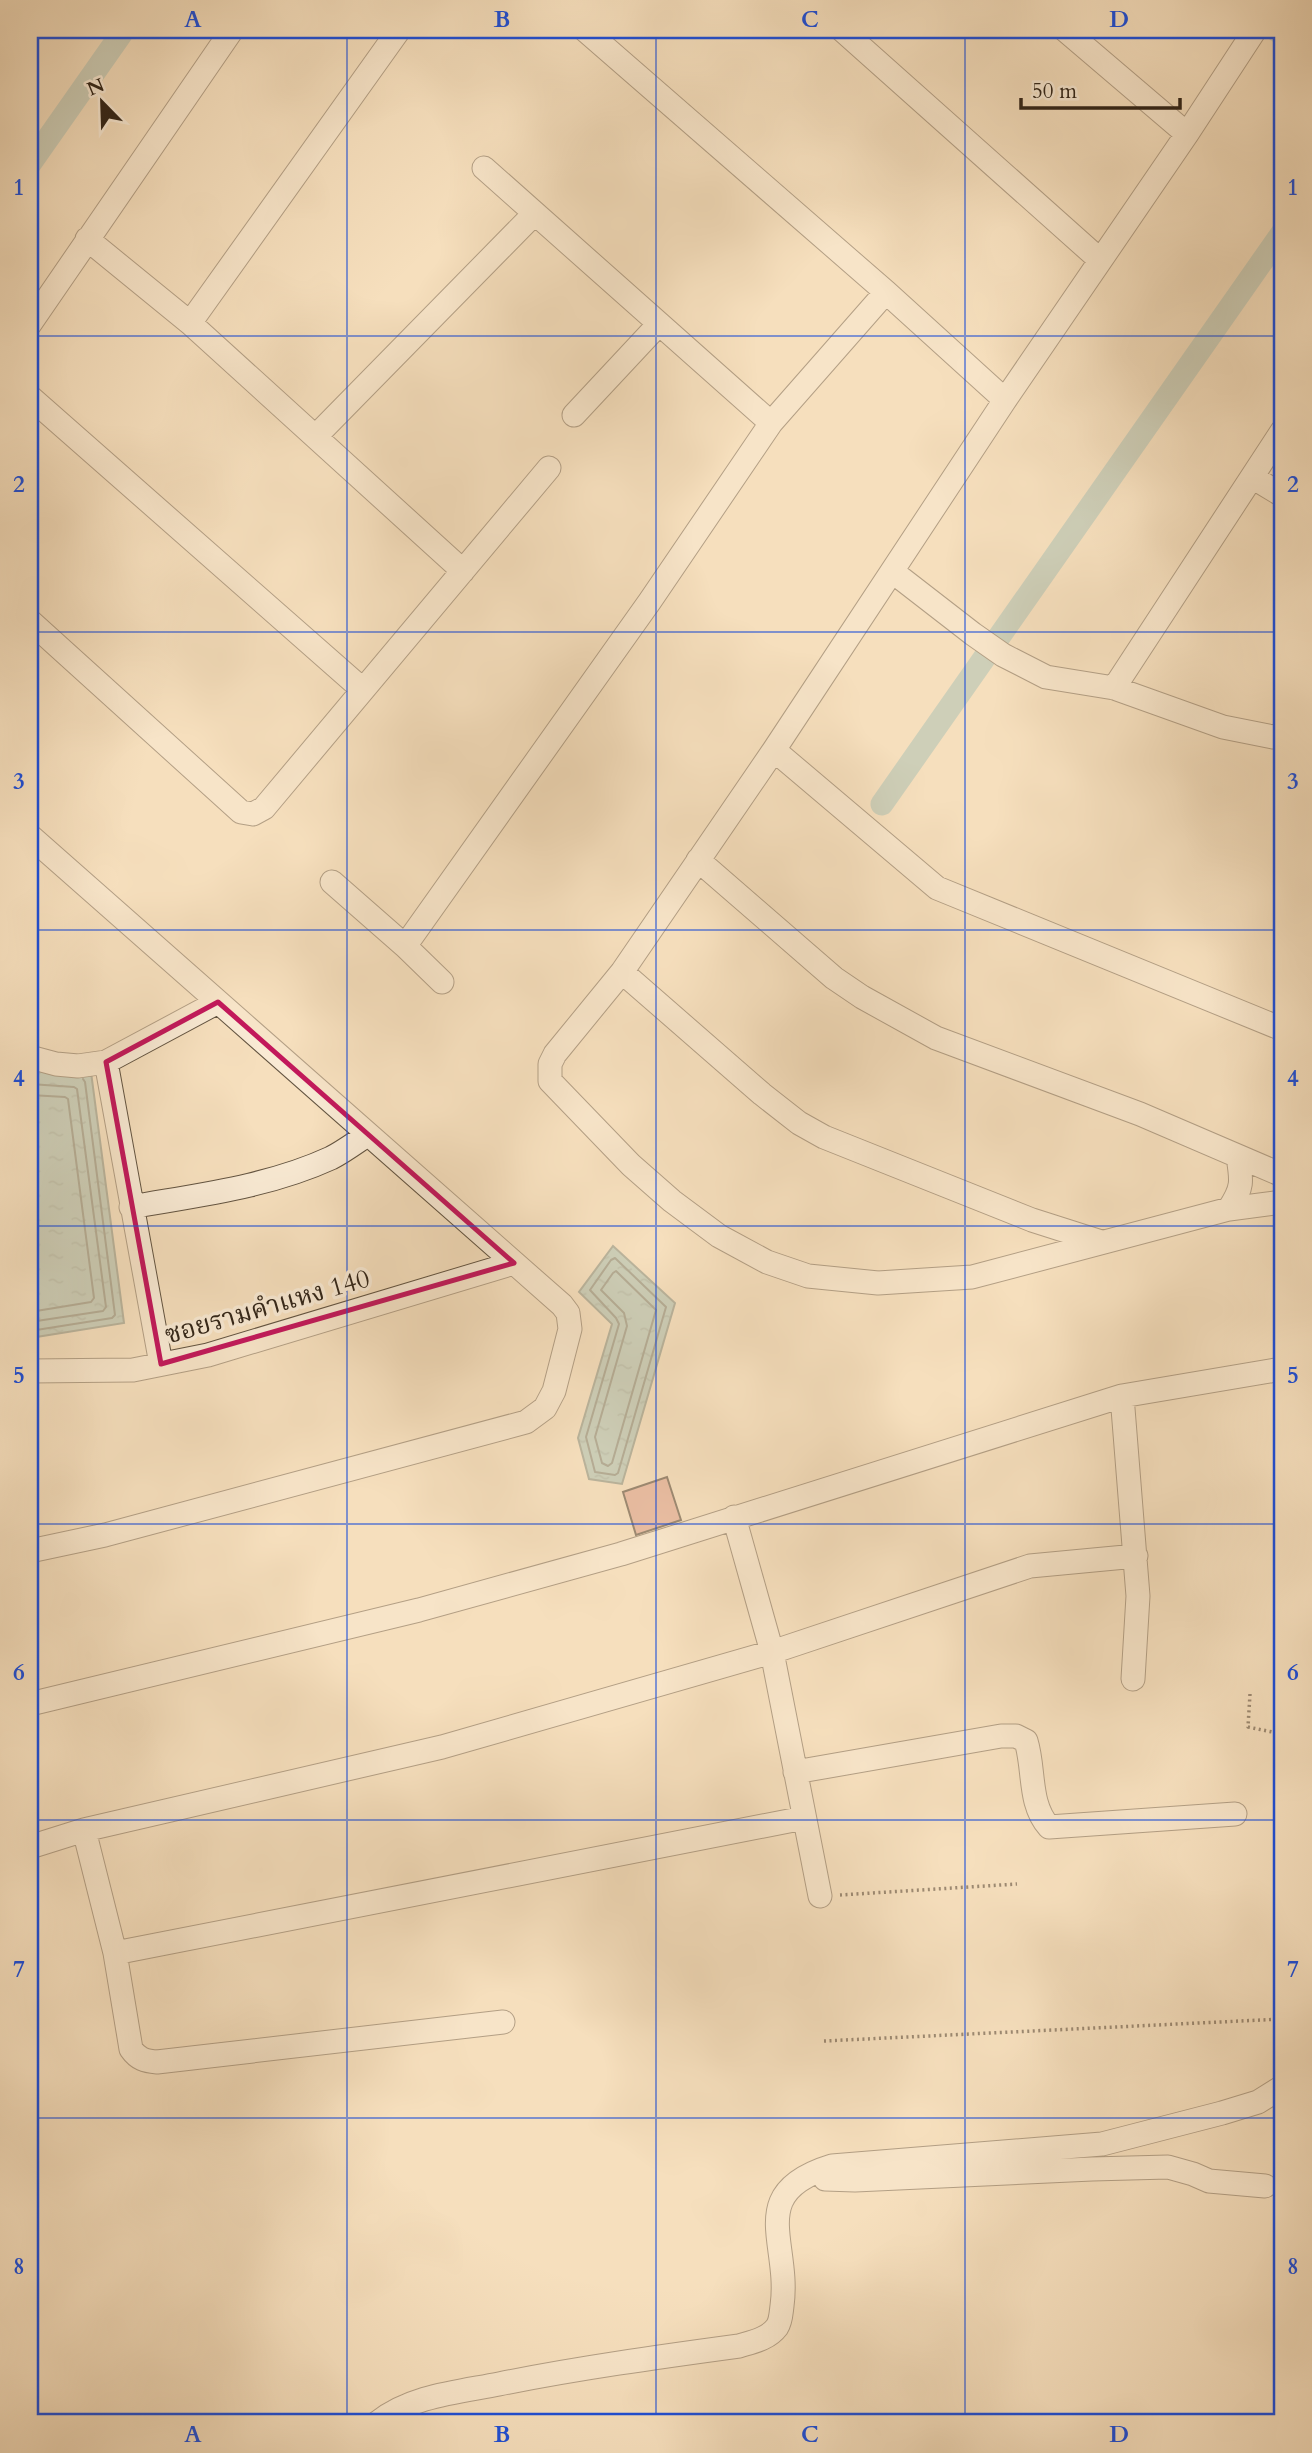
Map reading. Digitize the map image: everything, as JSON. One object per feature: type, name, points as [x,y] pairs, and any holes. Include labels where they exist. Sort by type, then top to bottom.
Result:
[{"type":"street","points":[[30,324],[232,30]]},
{"type":"street","points":[[190,323],[400,30]]},
{"type":"street","points":[[585,30],[886,292],[1005,400]]},
{"type":"street","points":[[842,30],[1100,260]]},
{"type":"street","points":[[1065,30],[1187,134]]},
{"type":"street","points":[[1255,30],[1005,400],[774,750],[622,972],[555,1054],[550,1064],[550,1081],[631,1165],[672,1201],[719,1236],[767,1262],[808,1276],[878,1283],[972,1277],[1229,1209],[1282,1202]]},
{"type":"street","points":[[484,168],[771,423]]},
{"type":"street","points":[[316,436],[534,214]]},
{"type":"street","points":[[88,239],[190,323],[463,571]]},
{"type":"street","points":[[405,946],[650,601],[771,423],[886,292]]},
{"type":"street","points":[[574,415],[659,324]]},
{"type":"street","points":[[30,397],[363,690]]},
{"type":"street","points":[[1114,688],[1282,431]]},
{"type":"street","points":[[30,621],[241,812],[253,814],[264,808],[549,468]]},
{"type":"street","points":[[1252,477],[1282,495]]},
{"type":"street","points":[[892,572],[1003,655],[1046,677],[1114,688],[1223,727],[1273,737],[1282,734]]},
{"type":"street","points":[[774,750],[937,888],[1282,1029]]},
{"type":"street","points":[[30,836],[562,1305],[570,1320],[554,1391],[545,1408],[526,1422],[105,1535],[30,1551]]},
{"type":"street","points":[[698,860],[834,978],[862,997],[936,1038],[1140,1114],[1282,1175]]},
{"type":"street","points":[[332,882],[442,982]]},
{"type":"street","points":[[622,972],[799,1123],[824,1136],[1032,1220],[1101,1242]]},
{"type":"street","points":[[30,1057],[78,1066],[106,1062],[218,1002]]},
{"type":"street","points":[[106,1062],[161,1364]]},
{"type":"street","points":[[131,1207],[233,1189],[286,1175],[333,1157],[367,1135]]},
{"type":"street","points":[[1229,1209],[1240,1193],[1242,1180],[1238,1157]]},
{"type":"street","name":"ซอยรามคำแหง 140","points":[[30,1371],[132,1370],[208,1355],[514,1263]]},
{"type":"street","points":[[30,1704],[419,1610],[621,1554],[1122,1396],[1282,1368]]},
{"type":"street","points":[[1122,1396],[1138,1596],[1133,1679]]},
{"type":"street","points":[[734,1517],[772,1652],[820,1896]]},
{"type":"street","points":[[30,1847],[84,1830],[442,1747],[772,1652],[1030,1566],[1136,1556]]},
{"type":"street","points":[[795,1772],[1001,1736],[1016,1736],[1026,1741],[1035,1803],[1040,1817],[1049,1827],[1235,1814]]},
{"type":"street","points":[[115,1953],[804,1818]]},
{"type":"street","points":[[84,1830],[115,1953],[131,2049],[144,2061],[157,2062],[503,2022]]},
{"type":"street","points":[[962,2165],[1102,2144],[1258,2102],[1282,2087]]},
{"type":"street","points":[[377,2423],[405,2406],[442,2395],[559,2372],[739,2346],[760,2340],[779,2325],[781,2314],[784,2293],[777,2220],[780,2202],[789,2187],[801,2178],[832,2166],[1168,2167],[1209,2181],[1265,2186]]},
{"type":"path","points":[[1250,1694],[1248,1727],[1282,1734]]},
{"type":"path","points":[[820,1896],[1017,1884]]},
{"type":"path","points":[[824,2041],[1282,2019]]},
{"type":"highlighted area","points":[[218,1002],[514,1263],[161,1364],[106,1062]]},
{"type":"water","points":[[30,1068],[91,1072],[124,1323],[30,1338]]},
{"type":"water","points":[[613,1246],[675,1303],[622,1484],[589,1479],[578,1438],[612,1324],[579,1292]]},
{"type":"building","points":[[667,1477],[681,1520],[636,1535],[623,1492]]},
{"type":"waterway","points":[[30,164],[124,30]]},
{"type":"waterway","points":[[1276,30],[1282,34]]},
{"type":"waterway","points":[[882,804],[1282,233]]}]
